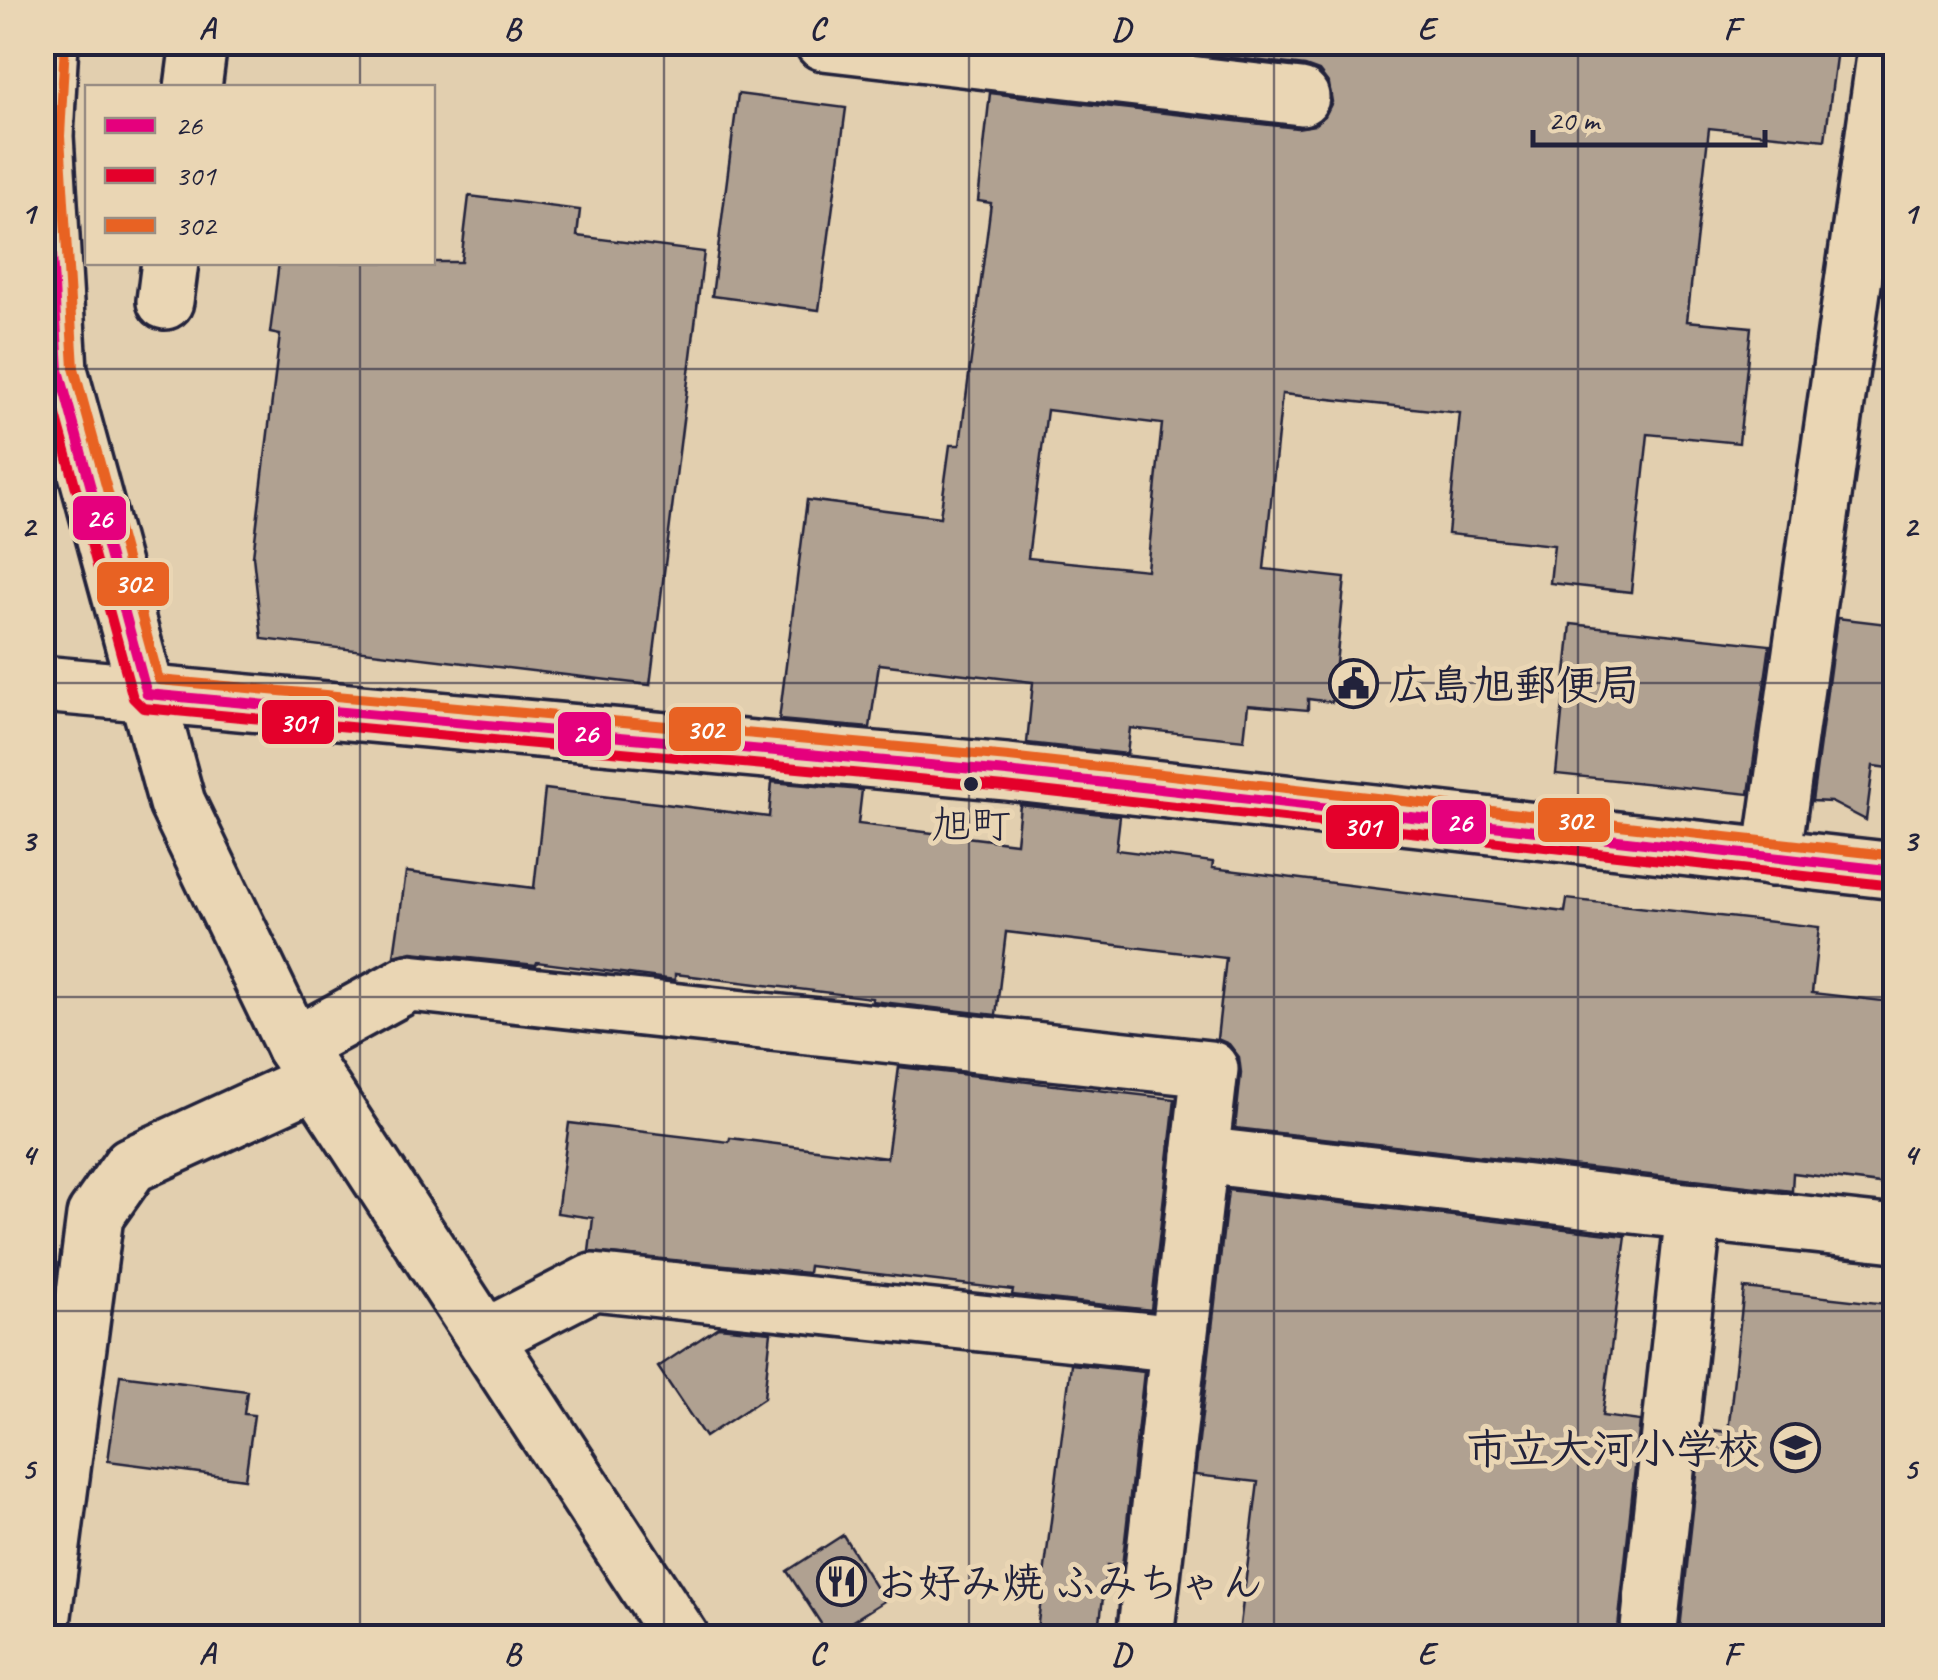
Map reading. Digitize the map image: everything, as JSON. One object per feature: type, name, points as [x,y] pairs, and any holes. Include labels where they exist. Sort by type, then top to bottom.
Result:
[{"type":"street","points":[[50,42],[46,136],[59,370],[176,803],[304,1064],[681,1638]]},
{"type":"street","points":[[193,85],[199,42]]},
{"type":"street","points":[[824,42],[1301,97]]},
{"type":"street","points":[[1772,858],[1886,42]]},
{"type":"street","points":[[42,684],[1007,772],[1896,871]]},
{"type":"street","points":[[42,1623],[95,1216],[131,1165],[304,1064],[409,983],[1210,1069],[1145,1638]]},
{"type":"street","points":[[1200,1154],[1896,1234]]},
{"type":"street","points":[[1648,1638],[1694,1212]]},
{"type":"street","points":[[486,1337],[593,1282],[1178,1344]]},
{"type":"building","points":[[1101,42],[1838,42],[1825,140],[1709,128],[1687,321],[1751,327],[1739,443],[1648,434],[1631,592],[1550,583],[1554,545],[1448,534],[1460,413],[1282,394],[1264,569],[1345,578],[1332,702],[1308,699],[1308,710],[1248,705],[1244,740],[1130,728],[1127,754],[1027,743],[1033,682],[879,664],[870,728],[779,720],[807,500],[940,517],[950,445],[960,445],[991,203],[978,201],[990,93],[1297,128],[1314,125],[1325,116],[1332,102],[1329,84],[1319,71],[1305,66]],"holes":[[[1047,410],[1162,424],[1147,570],[1028,558]]]},
{"type":"building","points":[[738,94],[846,108],[819,310],[712,296]]},
{"type":"building","points":[[469,196],[580,210],[577,236],[704,252],[650,685],[262,639],[253,556],[280,335],[270,333],[279,265],[461,262]]},
{"type":"building","points":[[1837,618],[1896,625],[1896,769],[1873,766],[1866,820],[1831,802],[1812,801]]},
{"type":"building","points":[[1571,624],[1770,645],[1749,794],[1556,774]]},
{"type":"building","points":[[772,782],[862,790],[858,824],[1016,843],[1020,805],[1120,816],[1116,850],[1213,862],[1212,868],[1565,912],[1567,899],[1819,927],[1812,993],[1892,1002],[1885,1072],[1896,1074],[1896,1186],[1793,1173],[1792,1191],[1235,1128],[1239,1057],[1229,1044],[1217,1039],[1226,958],[1006,932],[996,1015],[675,974],[675,980],[537,962],[536,965],[412,952],[394,956],[406,872],[534,888],[545,789],[769,817]]},
{"type":"building","points":[[899,1067],[1175,1099],[1151,1310],[809,1266],[808,1273],[589,1252],[593,1218],[557,1213],[569,1123],[887,1158]]},
{"type":"building","points":[[1228,1190],[1626,1236],[1602,1416],[1640,1421],[1617,1638],[1273,1638],[1239,1633],[1258,1482],[1195,1475]]},
{"type":"building","name":"市立大河小学校","points":[[1744,1288],[1896,1305],[1896,1638],[1679,1638],[1702,1429],[1728,1432]]},
{"type":"building","points":[[718,1327],[771,1332],[764,1398],[705,1437],[658,1367]]},
{"type":"building","points":[[1071,1364],[1144,1372],[1122,1567],[1107,1565],[1098,1638],[1036,1638]]},
{"type":"building","points":[[120,1375],[247,1391],[244,1414],[254,1415],[245,1479],[108,1461]]},
{"type":"building","name":"お好み焼 ふみちゃん","points":[[843,1535],[884,1601],[829,1636],[787,1571]]},
{"type":"transit line","name":"26","points":[[50,42],[45,136],[59,370],[147,694]]},
{"type":"transit line","name":"302","points":[[65,43],[60,136],[74,368],[159,680],[1009,757],[1896,856]]},
{"type":"transit line","name":"301","points":[[42,345],[45,374],[133,698],[143,708],[1005,787],[1894,886]]},
{"type":"transit line","name":"26","points":[[147,694],[1007,772],[1896,871]]},
{"type":"place","name":"広島旭郵便局","points":[[1353,684]]},
{"type":"place","name":"旭町","points":[[971,784]]},
{"type":"place","name":"市立大河小学校","points":[[1795,1448]]},
{"type":"place","name":"お好み焼 ふみちゃん","points":[[841,1582]]}]
